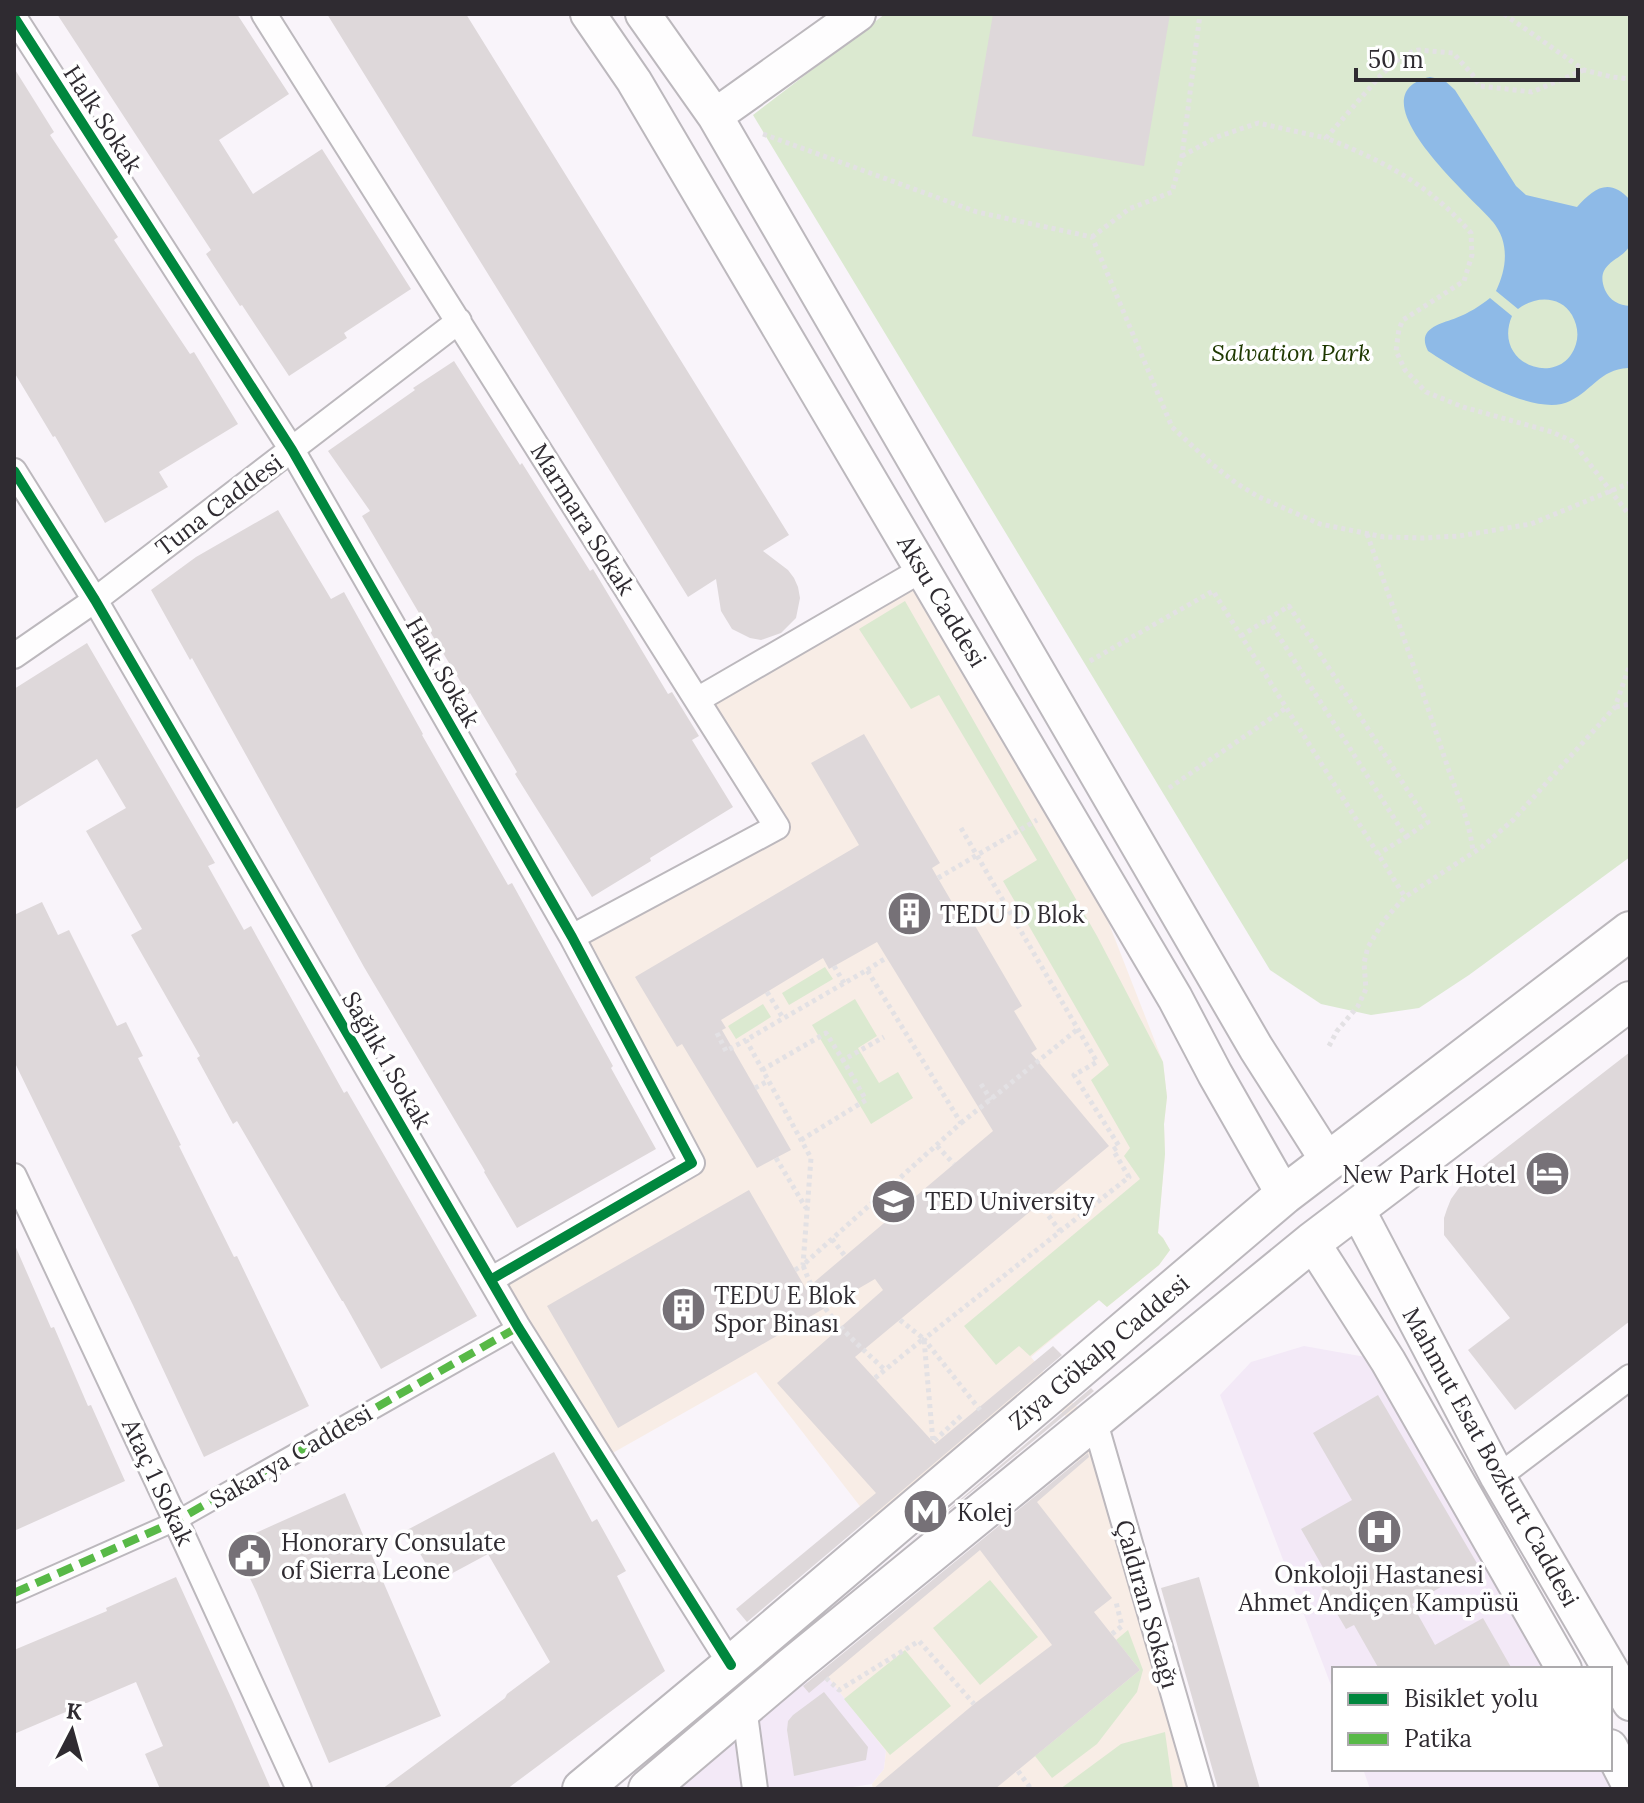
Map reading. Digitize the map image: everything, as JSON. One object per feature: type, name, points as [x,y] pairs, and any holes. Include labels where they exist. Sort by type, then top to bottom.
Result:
[{"type":"main road","name":"Aksu Caddesi","points":[[588,14],[641,92],[1063,806],[1175,998],[1284,1195]]},
{"type":"main road","name":"Aksu Caddesi","points":[[643,14],[715,116],[1256,1048],[1328,1161]]},
{"type":"main road","points":[[715,116],[858,14]]},
{"type":"main road","name":"Ziya Gökalp Caddesi","points":[[582,1789],[1284,1195],[1630,931]]},
{"type":"main road","name":"Ziya Gökalp Caddesi","points":[[648,1789],[1312,1242],[1630,1001]]},
{"type":"main road","points":[[1328,1161],[1357,1209]]},
{"type":"main road","points":[[1284,1195],[1312,1242]]},
{"type":"main road","name":"Mahmut Esat Bozkurt Caddesi","points":[[1357,1209],[1498,1477],[1609,1667]]},
{"type":"main road","name":"Mahmut Esat Bozkurt Caddesi","points":[[1312,1242],[1388,1361],[1563,1667]]},
{"type":"main road","name":"Mahmut Esat Bozkurt Caddesi","points":[[1612,1672],[1630,1703]]},
{"type":"main road","points":[[1612,1751],[1630,1786]]},
{"type":"street","name":"Marmara Sokak","points":[[264,14],[777,827],[572,937]]},
{"type":"street","name":"Halk Sokak","points":[[14,17],[292,450],[572,937],[692,1163],[492,1279]]},
{"type":"street","name":"Tuna Caddesi","points":[[14,656],[95,600],[459,321]]},
{"type":"street","name":"Sağlık 1 Sokak","points":[[14,471],[95,600],[518,1327],[731,1665]]},
{"type":"street","points":[[697,700],[923,569]]},
{"type":"street","name":"Ataç 1 Sokak","points":[[14,1176],[299,1789]]},
{"type":"street","name":"Sakarya Caddesi","points":[[14,1593],[176,1521],[518,1327]]},
{"type":"street","points":[[1498,1477],[1630,1377]]},
{"type":"street","name":"Çaldıran Sokağı","points":[[1094,1419],[1201,1789]]},
{"type":"street","points":[[744,1707],[755,1789]]},
{"type":"path","points":[[715,116],[977,212],[1092,237],[1129,209],[1172,192],[1182,156],[1200,14]]},
{"type":"path","points":[[1504,14],[1584,70],[1630,79]]},
{"type":"path","points":[[1326,138],[1381,75],[1410,52],[1453,53],[1480,86],[1532,92],[1584,70]]},
{"type":"path","points":[[1182,156],[1217,137],[1258,123],[1326,138],[1351,148],[1411,179],[1441,202],[1471,233],[1472,255],[1464,281],[1403,320],[1396,351],[1405,370],[1426,392],[1463,407],[1552,432],[1572,441],[1630,516]]},
{"type":"path","points":[[1092,237],[1172,427],[1213,465],[1259,497],[1320,524],[1384,537],[1423,538],[1459,536],[1531,524],[1630,483]]},
{"type":"path","points":[[1367,534],[1471,831],[1473,853]]},
{"type":"path","points":[[1090,661],[1213,591],[1405,897]]},
{"type":"path","points":[[1241,636],[1289,606],[1428,822],[1378,854]]},
{"type":"path","points":[[1268,619],[1406,837]]},
{"type":"path","points":[[1329,1046],[1358,1006],[1366,989],[1364,963],[1368,947],[1385,919],[1405,897],[1473,853],[1513,820],[1615,707],[1630,664]]},
{"type":"path","points":[[1615,707],[1630,704]]},
{"type":"path","points":[[1169,788],[1286,708]]},
{"type":"path","points":[[938,878],[1063,806]]},
{"type":"path","points":[[875,1378],[1129,1177],[1113,1150],[1119,1146],[1074,1075],[1097,1062],[961,828]]},
{"type":"path","points":[[717,1033],[726,1051],[886,958]]},
{"type":"path","points":[[834,966],[844,983]]},
{"type":"path","points":[[867,970],[961,1123]]},
{"type":"path","points":[[767,992],[783,1018]]},
{"type":"path","points":[[795,1270],[961,1123],[1078,1029]]},
{"type":"path","points":[[762,1070],[826,1033],[866,1100],[801,1140]]},
{"type":"path","points":[[843,1060],[884,1037]]},
{"type":"path","points":[[746,1040],[811,1158],[803,1265],[810,1287],[836,1325],[885,1370]]},
{"type":"path","points":[[755,1088],[768,1081]]},
{"type":"path","points":[[981,1084],[991,1100]]},
{"type":"path","points":[[937,1146],[954,1164]]},
{"type":"path","points":[[776,1158],[807,1209]]},
{"type":"path","points":[[1039,1203],[1060,1231]]},
{"type":"path","points":[[832,1239],[845,1256]]},
{"type":"path","points":[[900,1320],[924,1339],[1000,1436]]},
{"type":"path","points":[[924,1339],[933,1442],[963,1414]]},
{"type":"path","points":[[1112,1634],[1122,1626],[1116,1601]]},
{"type":"path","points":[[805,1657],[839,1690],[919,1641],[974,1704]]},
{"type":"path","points":[[1018,1771],[1029,1786],[1027,1789]]},
{"type":"shaded area","name":"TED University","points":[[923,569],[1063,806],[1163,1062],[1167,1097],[1158,1233],[1170,1250],[1159,1265],[1107,1307],[1099,1300],[1031,1357],[1056,1388],[1082,1411],[1090,1452],[1188,1789],[873,1789],[872,1784],[884,1769],[886,1751],[823,1671],[1077,1462],[1069,1419],[1046,1398],[883,1536],[756,1372],[602,1459],[492,1279],[692,1163],[572,937],[776,827],[698,700]]},
{"type":"shaded area","name":"Onkoloji Hastanesi Ahmet Andiçen Kampüsü","points":[[1304,1346],[1388,1361],[1563,1667],[1332,1667],[1332,1688],[1220,1395],[1251,1362]]},
{"type":"shaded area","points":[[793,1666],[808,1683],[823,1671],[886,1751],[884,1769],[872,1784],[840,1789],[646,1789]]},
{"type":"shaded area","points":[[1364,1771],[1612,1771],[1630,1789],[1370,1789]]},
{"type":"green space","name":"Salvation Park","points":[[885,14],[1630,14],[1630,857],[1419,1008],[1371,1015],[1321,1004],[1270,970],[753,115]]},
{"type":"green space","points":[[905,601],[1097,936],[1163,1062],[1167,1097],[1158,1233],[1170,1250],[1159,1265],[1107,1307],[1099,1300],[1030,1356],[1019,1346],[996,1365],[964,1326],[1140,1179],[1124,1156],[1130,1148],[1091,1080],[1109,1065],[1003,881],[1037,860],[939,695],[911,709],[859,629]]},
{"type":"green space","points":[[825,967],[833,979],[789,1005],[782,993]]},
{"type":"green space","points":[[855,999],[877,1036],[858,1048],[879,1083],[898,1072],[913,1098],[871,1124],[812,1025]]},
{"type":"green space","points":[[763,1004],[771,1017],[736,1039],[728,1026]]},
{"type":"green space","points":[[990,1580],[1038,1637],[980,1685],[933,1628]]},
{"type":"green space","points":[[1128,1630],[1143,1670],[1137,1692],[1097,1744],[1052,1778],[1035,1756],[1140,1670],[1116,1640]]},
{"type":"green space","points":[[905,1650],[951,1706],[890,1755],[844,1699]]},
{"type":"green space","points":[[1165,1732],[1173,1789],[1060,1789],[1121,1744]]},
{"type":"water","points":[[1430,77],[1444,80],[1455,90],[1516,186],[1526,195],[1577,207],[1595,191],[1608,187],[1615,188],[1630,200],[1630,244],[1607,267],[1602,280],[1612,300],[1630,306],[1630,370],[1610,372],[1578,397],[1555,405],[1517,398],[1497,390],[1428,351],[1425,337],[1432,328],[1465,314],[1490,298],[1512,316],[1508,333],[1511,348],[1519,359],[1531,366],[1557,366],[1568,358],[1576,344],[1577,333],[1572,315],[1561,304],[1539,300],[1518,309],[1496,291],[1505,258],[1499,231],[1444,171],[1410,125],[1404,104],[1409,87]]},
{"type":"building","points":[[57,14],[237,14],[289,94],[219,140],[253,194],[322,149],[411,289],[344,333],[347,338],[289,376],[206,254],[211,250]]},
{"type":"building","points":[[327,14],[466,14],[789,535],[763,551],[788,570],[798,587],[800,598],[796,618],[781,633],[761,640],[732,629],[721,611],[716,579],[688,597]]},
{"type":"building","points":[[993,14],[1170,14],[1144,166],[972,136]]},
{"type":"building","points":[[14,68],[54,132],[50,135],[118,237],[114,240],[190,354],[194,352],[238,424],[159,472],[168,487],[105,523],[14,372]]},
{"type":"building","points":[[454,361],[590,571],[593,569],[668,694],[672,692],[699,736],[692,740],[733,807],[592,897],[362,516],[370,511],[328,451]]},
{"type":"building","points":[[278,510],[331,599],[344,592],[508,885],[512,883],[656,1149],[517,1228],[364,967],[151,590],[196,557]]},
{"type":"building","points":[[87,643],[215,863],[208,866],[244,930],[251,926],[344,1093],[347,1091],[477,1316],[381,1369],[237,1121],[233,1124],[197,1058],[200,1056],[131,935],[142,929],[86,831],[126,808],[97,759],[14,810],[14,689]]},
{"type":"building","points":[[864,734],[940,863],[932,868],[960,916],[967,912],[1022,1006],[1014,1011],[1037,1049],[1031,1053],[1109,1146],[855,1357],[935,1444],[1053,1346],[1062,1355],[747,1622],[736,1609],[876,1493],[777,1383],[883,1290],[875,1279],[618,1428],[547,1306],[749,1190],[806,1289],[993,1131],[877,942],[829,969],[823,958],[721,1020],[726,1028],[722,1030],[791,1150],[757,1168],[682,1044],[677,1047],[635,977],[859,845],[811,763]]},
{"type":"building","points":[[42,902],[58,935],[69,930],[117,1026],[126,1022],[143,1056],[138,1058],[179,1146],[234,1257],[237,1256],[309,1406],[204,1457],[14,1061],[14,915]]},
{"type":"building","points":[[1630,1052],[1630,1321],[1515,1410],[1468,1350],[1510,1318],[1444,1235],[1444,1218],[1451,1199],[1464,1181]]},
{"type":"building","points":[[14,1243],[125,1481],[14,1531]]},
{"type":"building","points":[[1091,1388],[1094,1391],[902,1549]]},
{"type":"building","points":[[1378,1395],[1478,1565],[1412,1604],[1435,1645],[1483,1618],[1511,1667],[1378,1667],[1354,1625],[1346,1629],[1319,1583],[1329,1578],[1301,1529],[1352,1500],[1313,1433]]},
{"type":"building","points":[[554,1452],[592,1522],[597,1519],[626,1571],[617,1576],[665,1671],[507,1789],[382,1789],[550,1662],[488,1554],[436,1582],[407,1530]]},
{"type":"building","points":[[1088,1453],[1089,1457],[1037,1502],[1112,1598],[1094,1612],[1140,1670],[995,1789],[873,1789],[974,1704],[1052,1645],[980,1550],[809,1693],[803,1686]]},
{"type":"building","points":[[345,1493],[441,1716],[329,1763],[233,1543]]},
{"type":"building","points":[[176,1577],[271,1789],[160,1789],[145,1754],[163,1746],[136,1682],[14,1734],[14,1650],[107,1611],[106,1608]]},
{"type":"building","points":[[1199,1577],[1260,1789],[1218,1789],[1161,1588]]},
{"type":"building","points":[[824,1692],[868,1747],[866,1760],[794,1776],[788,1721]]},
{"type":"marked path","points":[[14,1593],[176,1521],[518,1327]]},
{"type":"cycle path","points":[[14,17],[292,450],[572,937],[692,1163],[492,1279]]},
{"type":"cycle path","points":[[14,471],[95,600],[518,1327],[731,1665]]},
{"type":"place","name":"TEDU D Blok","points":[[909,914]]},
{"type":"place","name":"New Park Hotel","points":[[1547,1174]]},
{"type":"place","name":"TED University","points":[[894,1201]]},
{"type":"place","name":"TEDU E Blok Spor Binası","points":[[683,1309]]},
{"type":"place","name":"Kolej","points":[[926,1512]]},
{"type":"place","name":"Onkoloji Hastanesi Ahmet Andiçen Kampüsü","points":[[1379,1532]]},
{"type":"place","name":"Honorary Consulate of Sierra Leone","points":[[250,1556]]}]
